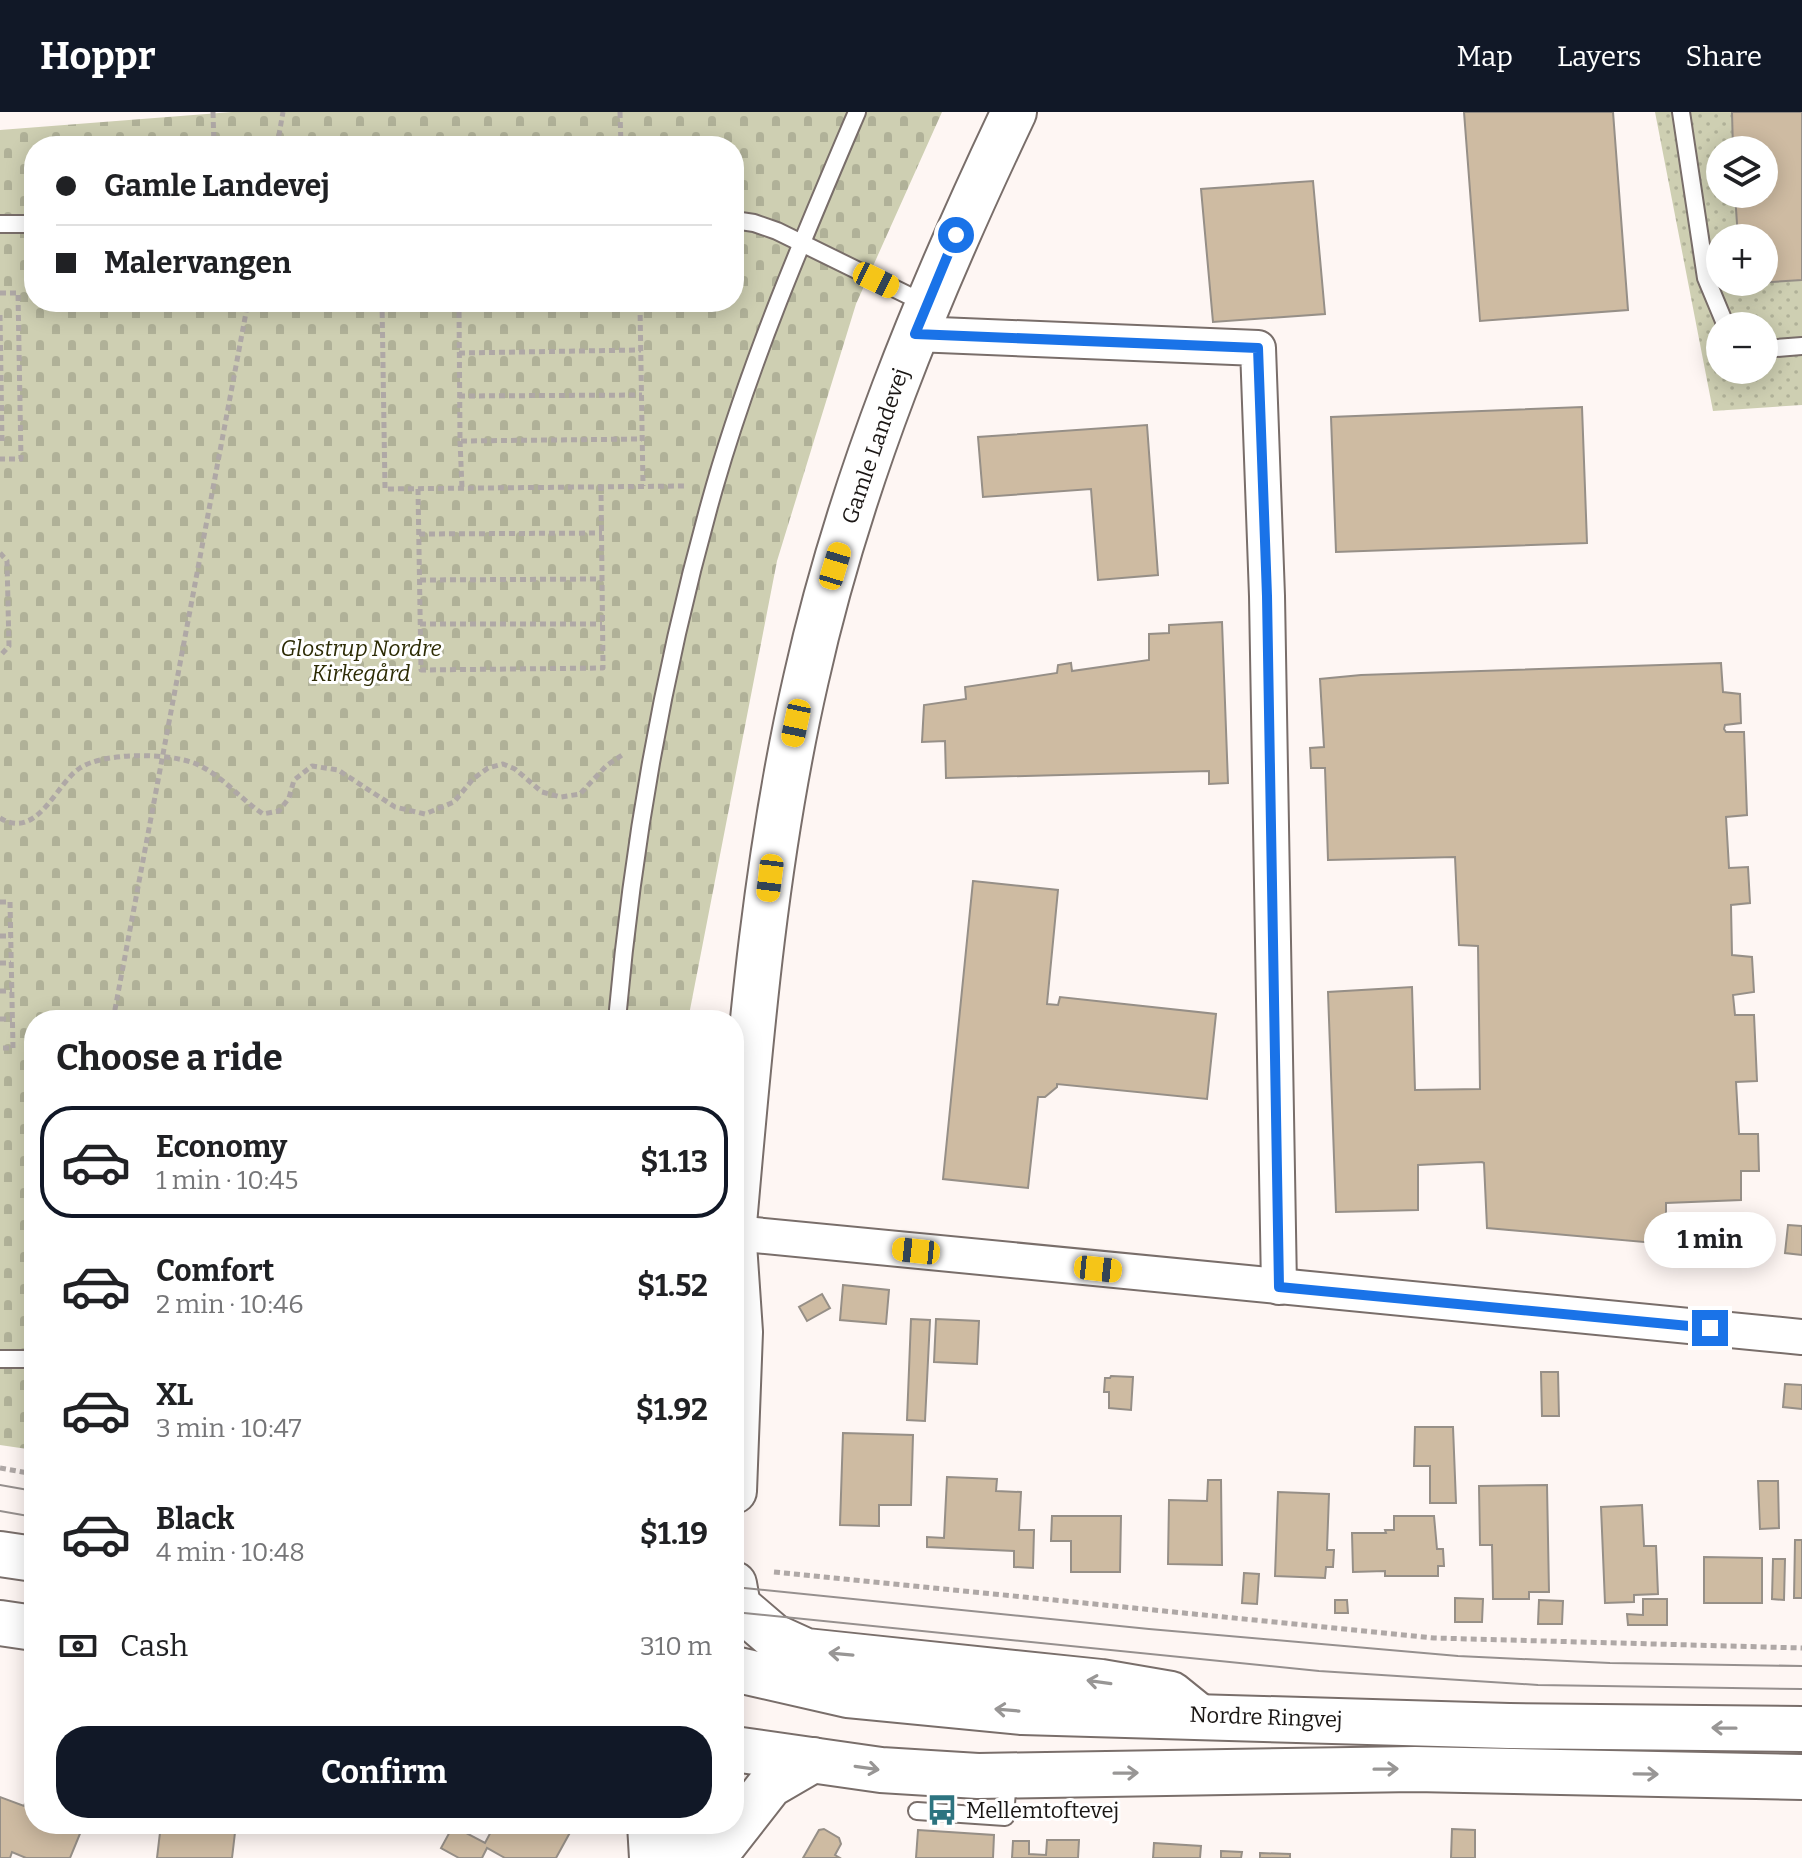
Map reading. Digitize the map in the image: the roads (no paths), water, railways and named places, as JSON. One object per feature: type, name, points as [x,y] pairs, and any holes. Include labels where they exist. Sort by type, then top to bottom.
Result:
[{"type":"main road","name":"Gamle Landevej","points":[[744,1113],[754,1002],[774,847],[791,747],[835,566],[888,403],[921,319],[1014,112]]},
{"type":"main road","points":[[0,1554],[24,1558]]},
{"type":"main road","points":[[744,1611],[773,1636],[806,1651],[1101,1682],[1171,1694],[1197,1715]]},
{"type":"main road","points":[[0,1623],[24,1627]]},
{"type":"main road","name":"Nordre Ringvej","points":[[744,1671],[848,1695],[1022,1712],[1509,1726],[1802,1729]]},
{"type":"main road","points":[[744,1750],[881,1770],[1008,1776],[1415,1769],[1802,1777]]},
{"type":"main road","points":[[744,1818],[770,1785],[813,1760]]},
{"type":"main road","points":[[651,1834],[652,1858]]},
{"type":"main road","points":[[680,1858],[688,1834]]},
{"type":"main road","points":[[713,1858],[732,1834]]},
{"type":"street","points":[[921,319],[1258,348],[1267,596],[1279,1287]]},
{"type":"street","points":[[744,1234],[1802,1337]]},
{"type":"lane","points":[[618,1010],[631,882],[653,750],[670,661],[715,485],[749,380],[857,112]]},
{"type":"lane","points":[[1681,112],[1706,278],[1720,312]]},
{"type":"lane","points":[[744,222],[802,243],[921,319]]},
{"type":"lane","points":[[0,224],[24,224]]},
{"type":"lane","points":[[1778,348],[1802,346]]},
{"type":"lane","points":[[0,1359],[24,1359]]},
{"type":"lane","points":[[917,1811],[1005,1817],[1008,1776]]},
{"type":"tram line","points":[[0,1485],[24,1489]]},
{"type":"tram line","points":[[0,1511],[24,1515]]},
{"type":"tram line","points":[[744,1588],[1149,1629],[1458,1656],[1610,1663],[1802,1666]]},
{"type":"tram line","points":[[744,1613],[1319,1671],[1538,1685],[1802,1689]]},
{"type":"place","name":"Mellemtoftevej","points":[[942,1810]]},
{"type":"park label","name":"Glostrup Nordre Kirkegård","points":[[361,660]]}]
